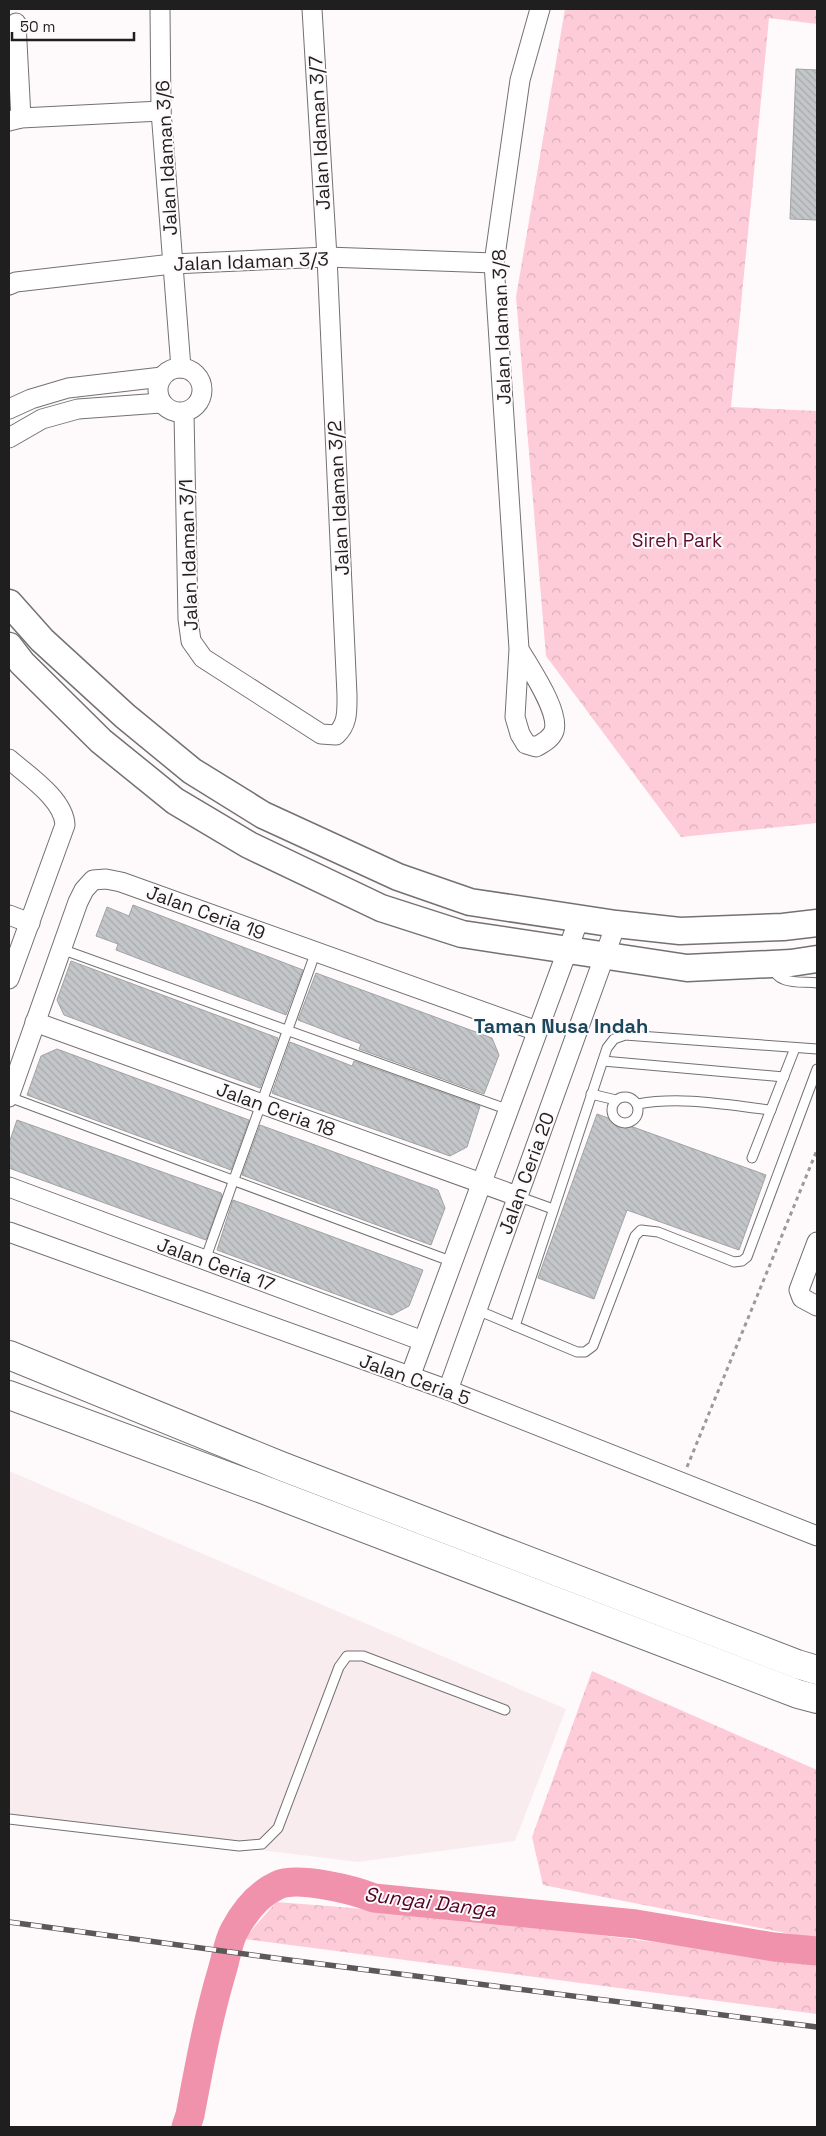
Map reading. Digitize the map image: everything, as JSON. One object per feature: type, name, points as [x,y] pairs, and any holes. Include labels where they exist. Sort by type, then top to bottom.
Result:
[{"type":"highway","points":[[9,1355],[290,1470],[788,1661],[817,1670]]},
{"type":"highway","points":[[9,1395],[262,1489],[798,1694],[817,1699]]},
{"type":"main road","points":[[9,603],[42,640],[125,716],[192,771],[263,815],[398,877],[470,902],[616,924],[680,931],[783,927],[817,923]]},
{"type":"main road","points":[[9,646],[22,664],[101,741],[175,801],[249,845],[381,908],[462,934],[687,968],[772,964],[817,959]]},
{"type":"street","name":"Jalan Idaman 3/6","points":[[160,9],[161,111],[181,368]]},
{"type":"street","name":"Jalan Idaman 3/7","points":[[312,9],[327,257]]},
{"type":"street","name":"Jalan Idaman 3/8","points":[[519,648],[494,263],[520,80],[540,9]]},
{"type":"street","points":[[16,22],[15,119],[161,111]]},
{"type":"street","name":"Jalan Idaman 3/3","points":[[9,285],[16,282],[172,264],[327,257],[494,263]]},
{"type":"street","name":"Jalan Idaman 3/2","points":[[327,257],[347,695],[344,728],[336,735]]},
{"type":"street","points":[[181,368],[194,373],[200,378],[203,392],[197,406],[184,413],[171,411],[161,402],[158,390],[162,377],[170,370],[181,368]]},
{"type":"street","points":[[9,410],[31,399],[68,388],[162,377]]},
{"type":"street","points":[[9,438],[42,419],[78,409],[161,402]]},
{"type":"street","name":"Jalan Idaman 3/1","points":[[184,413],[190,641],[203,658],[321,734],[336,735]]},
{"type":"street","points":[[9,979],[62,835],[64,816],[53,799],[10,763]]},
{"type":"street","name":"Jalan Ceria 19","points":[[9,1097],[78,902],[84,890],[93,880],[106,879],[121,882],[538,1031]]},
{"type":"street","points":[[9,915],[30,923]]},
{"type":"street","name":"Jalan Ceria 20","points":[[410,1377],[579,919]]},
{"type":"street","name":"Jalan Ceria 20","points":[[448,1390],[616,924]]},
{"type":"street","name":"Jalan Ceria 18","points":[[35,1022],[518,1196]]},
{"type":"street","name":"Jalan Ceria 17","points":[[9,1188],[423,1341]]},
{"type":"street","name":"Jalan Ceria 5","points":[[9,1232],[448,1390],[817,1536]]},
{"type":"street","points":[[817,1242],[799,1290],[802,1298],[817,1306]]},
{"type":"lane","points":[[61,949],[509,1110]]},
{"type":"lane","points":[[205,1260],[316,951]]},
{"type":"lane","points":[[772,964],[774,972],[779,978],[788,981],[817,983]]},
{"type":"lane","points":[[515,1326],[591,1094],[607,1048],[614,1039],[625,1035],[817,1049]]},
{"type":"lane","points":[[752,1158],[795,1048]]},
{"type":"lane","points":[[603,1061],[784,1077]]},
{"type":"lane","points":[[477,1310],[577,1352],[585,1352],[593,1346],[635,1236],[642,1230],[658,1232],[734,1262],[742,1261],[747,1257],[817,1069]]},
{"type":"lane","points":[[591,1094],[616,1100],[628,1097],[638,1104],[656,1101],[683,1101],[771,1110]]},
{"type":"lane","points":[[9,1097],[453,1262]]},
{"type":"lane","points":[[616,1100],[612,1112],[617,1120],[625,1123],[636,1117],[638,1104]]},
{"type":"lane","points":[[518,1196],[553,1209]]},
{"type":"lane","points":[[9,1819],[239,1846],[262,1844],[278,1828],[339,1667],[347,1656],[363,1656],[505,1710]]},
{"type":"path","points":[[681,1482],[817,1150]]},
{"type":"shaded area","points":[[9,1471],[566,1709],[515,1841],[358,1862],[9,1819]]},
{"type":"green space","name":"Sireh Park","points":[[565,9],[817,9],[817,24],[769,18],[731,407],[817,411],[817,823],[681,837],[546,656],[516,297]]},
{"type":"green space","points":[[592,1671],[817,1770],[817,1937],[801,1936],[543,1885],[532,1837]]},
{"type":"green space","points":[[276,1902],[480,1921],[817,1964],[817,2014],[244,1939]]},
{"type":"building","points":[[796,69],[817,70],[817,220],[790,219]]},
{"type":"building","points":[[133,905],[303,970],[286,1015],[116,950],[118,944],[96,936],[107,907],[129,916]]},
{"type":"building","points":[[71,961],[278,1038],[260,1088],[64,1015],[57,1000]]},
{"type":"building","points":[[316,973],[492,1038],[499,1055],[484,1094],[359,1049],[361,1044],[298,1020]]},
{"type":"building","points":[[290,1042],[352,1066],[354,1061],[480,1106],[467,1147],[450,1156],[272,1093]]},
{"type":"building","points":[[57,1049],[249,1120],[231,1170],[27,1095],[41,1056]]},
{"type":"building","points":[[597,1114],[766,1175],[739,1250],[627,1210],[594,1299],[538,1278]]},
{"type":"building","points":[[17,1120],[221,1193],[222,1196],[206,1240],[9,1168],[9,1143]]},
{"type":"building","points":[[260,1125],[438,1190],[445,1208],[431,1245],[242,1175]]},
{"type":"building","points":[[233,1200],[423,1270],[409,1306],[392,1315],[217,1250]]},
{"type":"waterway","name":"Sungai Danga","points":[[186,2127],[212,2007],[232,1935],[252,1904],[264,1893],[278,1885],[299,1882],[312,1883],[353,1891],[374,1898],[636,1924],[774,1947],[817,1951]]},
{"type":"railway","points":[[9,1922],[297,1961],[817,2027]]},
{"type":"district","name":"Taman Nusa Indah","points":[[561,1026]]}]
